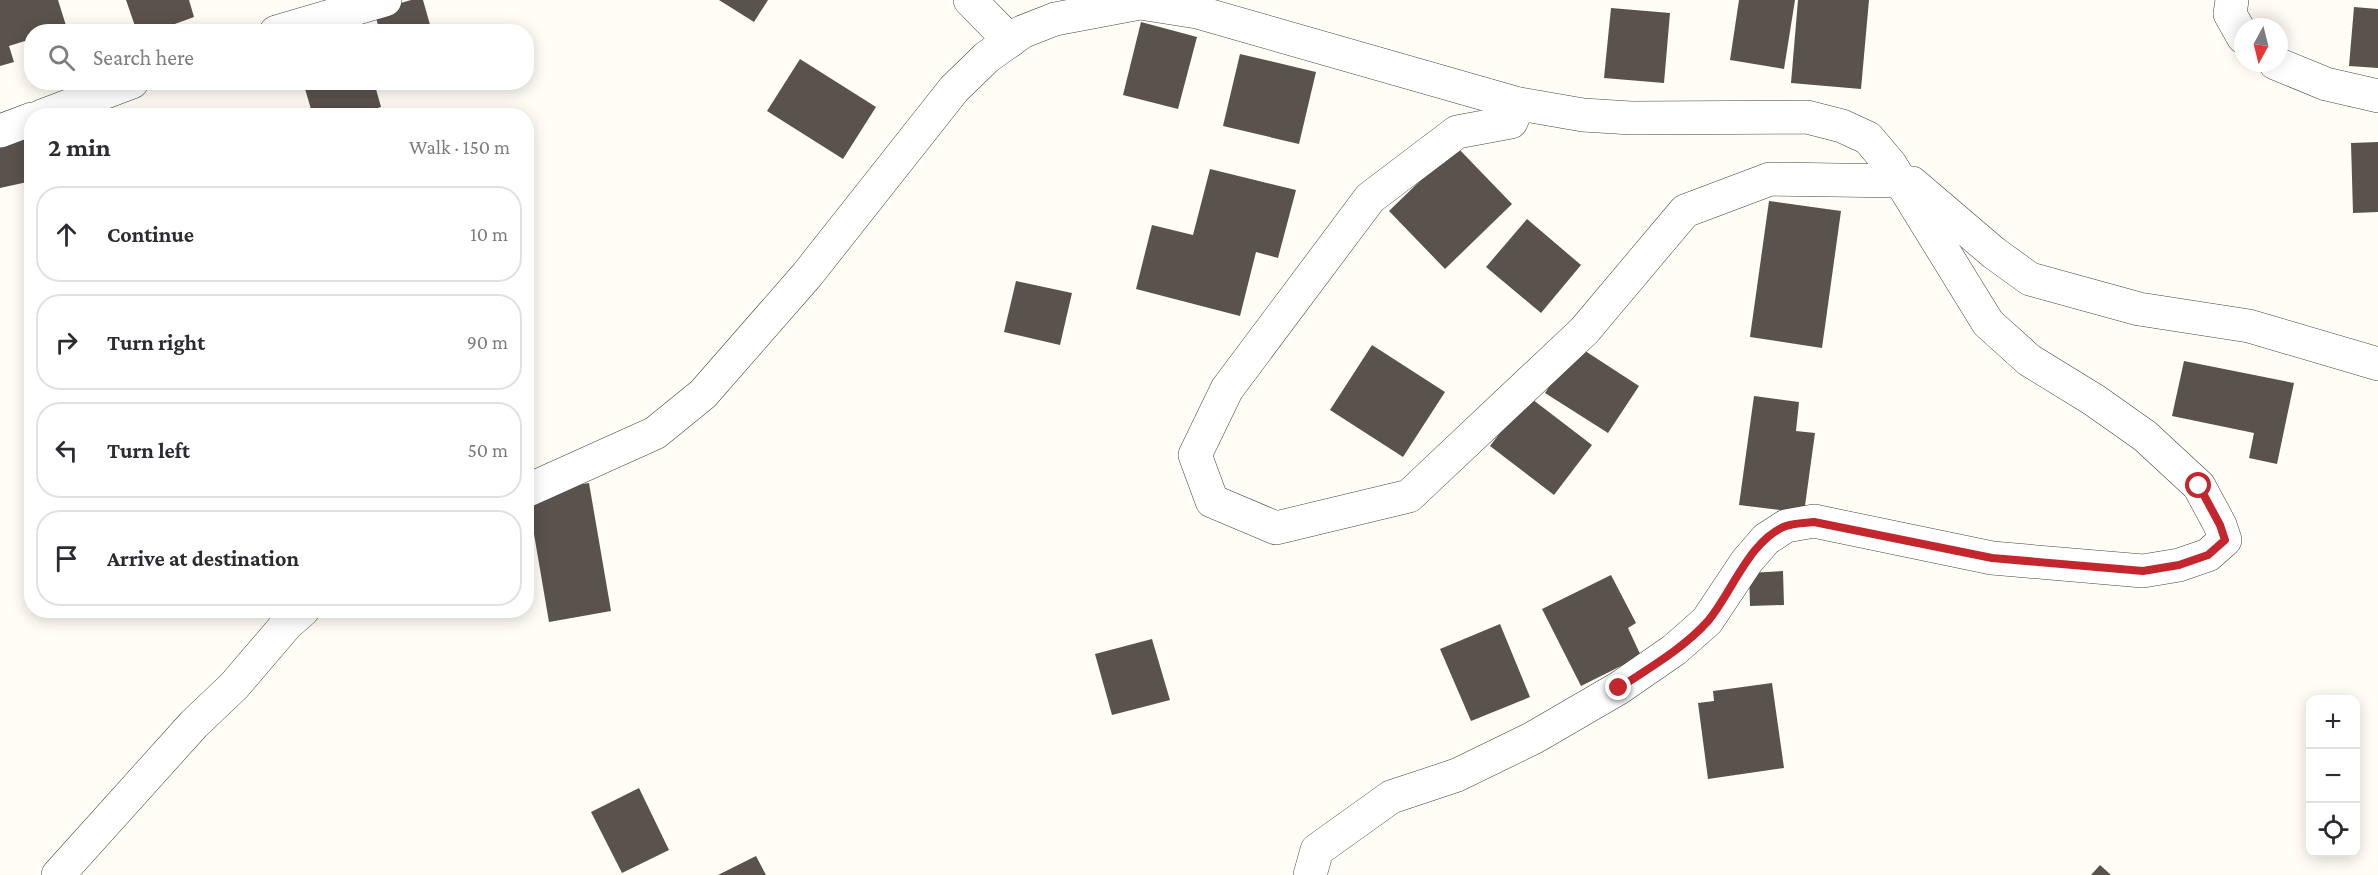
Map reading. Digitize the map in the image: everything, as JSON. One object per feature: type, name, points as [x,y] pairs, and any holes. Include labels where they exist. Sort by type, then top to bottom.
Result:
[{"type":"street","points":[[303,24],[385,0]]},
{"type":"street","points":[[970,0],[1010,41]]},
{"type":"street","points":[[2232,0],[2230,14],[2234,21]]},
{"type":"street","points":[[534,486],[655,433],[703,394],[807,275],[954,89],[987,57],[1022,32],[1055,19],[1140,3],[1197,12],[1519,104],[1582,115],[1631,118],[1807,117],[1842,126],[1868,138],[1895,173],[1988,323],[2029,360],[2094,400],[2145,436],[2199,486],[2220,525],[2225,540],[2208,555],[2179,565],[2143,571],[1992,558],[1814,522],[1786,526],[1766,539],[1747,561],[1707,621],[1674,650],[1619,688],[1533,738],[1457,775],[1391,797],[1317,850],[1310,875]]},
{"type":"street","points":[[2288,68],[2326,84],[2378,96]]},
{"type":"street","points":[[63,108],[111,90]]},
{"type":"street","points":[[1519,104],[1511,122],[1457,132],[1371,198],[1227,389],[1195,455],[1212,501],[1276,528],[1409,496],[1584,331],[1685,212],[1770,178],[1895,173],[2030,279],[2139,309],[2249,326],[2378,364]]},
{"type":"street","points":[[0,131],[24,122]]},
{"type":"street","points":[[58,875],[194,724],[234,686],[294,618]]},
{"type":"building","points":[[0,0],[58,0],[66,24],[24,24],[24,41],[9,46],[14,62],[0,66]]},
{"type":"building","points":[[126,0],[189,0],[194,17],[175,24],[134,24]]},
{"type":"building","points":[[411,0],[423,0],[430,24],[378,24],[374,11]]},
{"type":"building","points":[[719,0],[768,0],[754,22]]},
{"type":"building","points":[[1739,0],[1795,0],[1784,69],[1730,60]]},
{"type":"building","points":[[1798,0],[1869,0],[1861,89],[1791,83]]},
{"type":"building","points":[[2354,7],[2378,9],[2378,68],[2349,66]]},
{"type":"building","points":[[1611,8],[1670,13],[1664,83],[1604,78]]},
{"type":"building","points":[[1141,22],[1197,37],[1178,109],[1123,95]]},
{"type":"building","points":[[1240,54],[1316,72],[1299,144],[1223,126]]},
{"type":"building","points":[[800,59],[876,107],[843,159],[767,111]]},
{"type":"building","points":[[305,90],[376,90],[381,107],[378,108],[311,108]]},
{"type":"building","points":[[24,132],[24,183],[0,188],[0,137]]},
{"type":"building","points":[[2378,142],[2378,212],[2353,213],[2351,143]]},
{"type":"building","points":[[1456,146],[1512,204],[1445,269],[1389,211]]},
{"type":"building","points":[[1210,169],[1296,190],[1278,258],[1256,252],[1240,316],[1136,289],[1152,225],[1193,235]]},
{"type":"building","points":[[1769,201],[1841,211],[1822,348],[1750,337]]},
{"type":"building","points":[[1527,219],[1581,265],[1541,313],[1486,267]]},
{"type":"building","points":[[1016,281],[1072,293],[1060,345],[1004,332]]},
{"type":"building","points":[[1372,345],[1445,392],[1403,457],[1330,410]]},
{"type":"building","points":[[1576,345],[1639,386],[1608,433],[1545,393]]},
{"type":"building","points":[[2184,361],[2294,383],[2277,464],[2249,458],[2254,433],[2172,416]]},
{"type":"building","points":[[1528,396],[1592,445],[1554,495],[1490,446]]},
{"type":"building","points":[[1754,396],[1799,402],[1796,431],[1815,433],[1804,513],[1739,505]]},
{"type":"building","points":[[589,483],[611,611],[549,622],[534,534],[534,492]]},
{"type":"building","points":[[1783,571],[1784,605],[1750,606],[1749,573]]},
{"type":"building","points":[[1611,575],[1636,623],[1628,628],[1641,656],[1581,686],[1542,609]]},
{"type":"building","points":[[1500,624],[1530,697],[1471,721],[1440,649]]},
{"type":"building","points":[[1152,639],[1170,700],[1112,715],[1095,654]]},
{"type":"building","points":[[1772,683],[1784,768],[1708,779],[1698,703],[1714,701],[1713,691]]},
{"type":"building","points":[[639,788],[669,850],[622,873],[591,812]]},
{"type":"building","points":[[756,856],[766,875],[718,875]]},
{"type":"building","points":[[2100,865],[2111,875],[2091,875]]},
{"type":"route","points":[[1619,688],[1674,650],[1707,621],[1747,561],[1766,539],[1786,526],[1814,522],[1992,558],[2143,571],[2179,565],[2208,555],[2225,540],[2220,525],[2199,486]]}]
